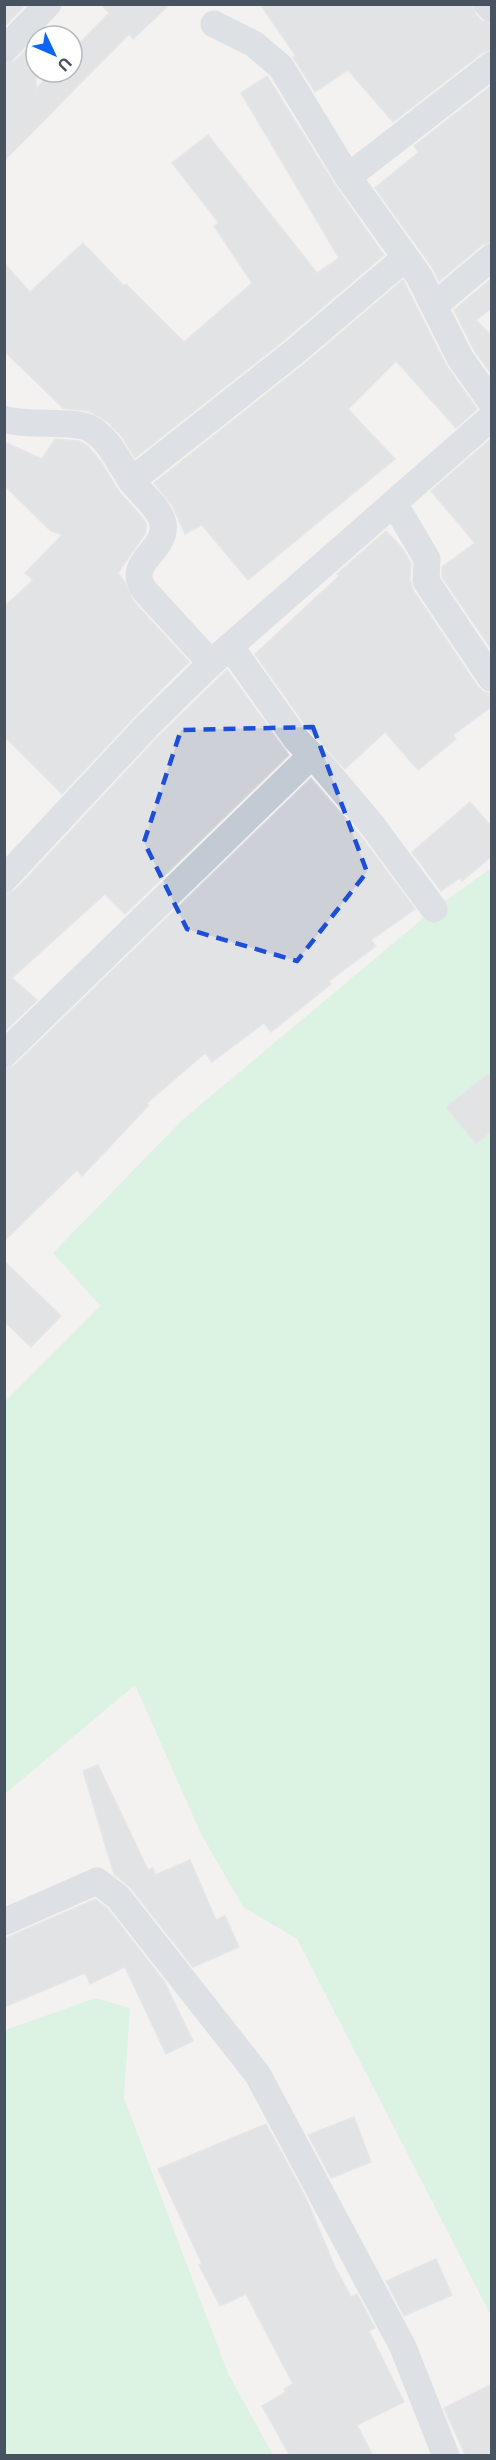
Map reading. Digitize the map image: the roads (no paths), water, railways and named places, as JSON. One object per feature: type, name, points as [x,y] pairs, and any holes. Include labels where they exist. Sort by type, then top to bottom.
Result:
[{"type":"street","points":[[4,50],[48,4]]},
{"type":"street","points":[[487,4],[492,9]]},
{"type":"street","points":[[214,24],[254,44],[281,67],[348,177],[419,276],[460,358],[492,403]]},
{"type":"street","points":[[348,177],[492,65]]},
{"type":"street","points":[[434,306],[492,256]]},
{"type":"street","points":[[131,481],[293,353],[405,258]]},
{"type":"street","points":[[4,879],[147,726],[220,654],[492,417]]},
{"type":"street","points":[[4,419],[90,428],[116,453],[131,481],[163,522],[162,534],[138,571],[138,581],[146,592],[220,654],[312,755],[372,825],[434,909]]},
{"type":"street","points":[[394,503],[427,559],[426,581],[491,678]]},
{"type":"street","points":[[4,1054],[312,755]]},
{"type":"street","points":[[4,1922],[97,1881],[118,1898],[258,2075],[403,2347],[446,2456]]}]
